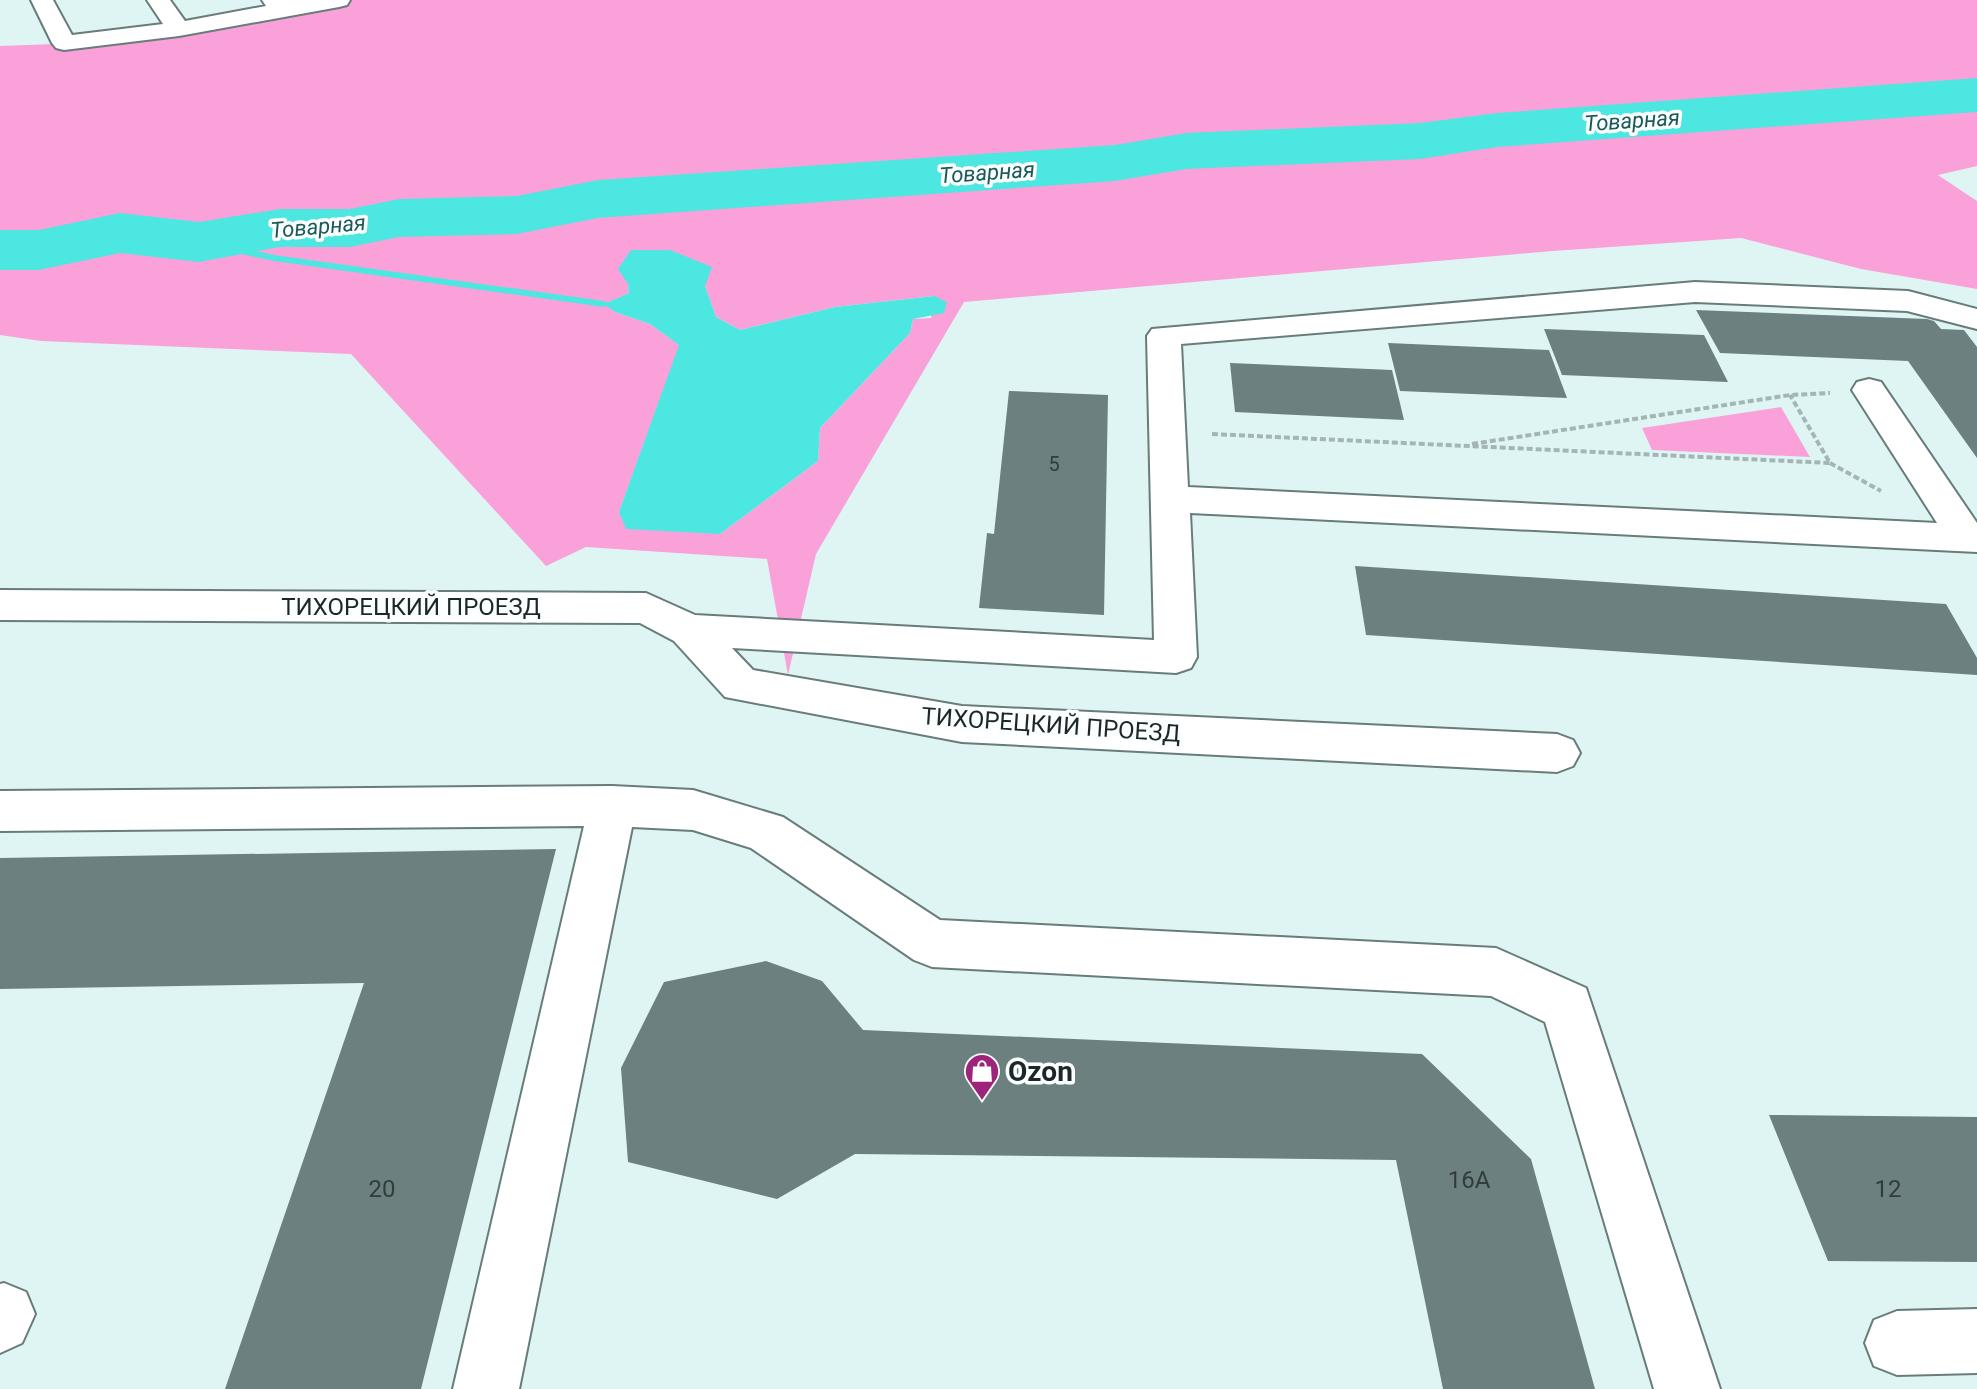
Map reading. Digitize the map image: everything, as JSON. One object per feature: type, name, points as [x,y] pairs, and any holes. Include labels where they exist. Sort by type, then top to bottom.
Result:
[{"type":"lane","points":[[42,0],[64,43],[179,29],[278,5],[339,0]]},
{"type":"lane","points":[[158,0],[179,29]]},
{"type":"lane","points":[[689,630],[1176,657],[1164,336],[1695,292],[1908,301],[1977,319]]},
{"type":"lane","points":[[1869,390],[1971,537]]},
{"type":"lane","points":[[1170,499],[1971,537]]},
{"type":"lane","name":"ТИХОРЕЦКИЙ ПРОЕЗД","points":[[0,605],[646,608],[689,630],[740,685],[962,724],[1557,753]]},
{"type":"lane","points":[[486,1389],[612,806]]},
{"type":"lane","points":[[0,811],[612,806],[693,810],[766,832],[932,943],[1496,972],[1567,1006],[1687,1389]]},
{"type":"lane","points":[[1897,1343],[1977,1341]]},
{"type":"path","points":[[1459,446],[1790,395],[1869,390]]},
{"type":"path","points":[[1167,432],[1830,463],[1790,395]]},
{"type":"shaded area","points":[[339,0],[1977,0],[1977,166],[1938,175],[1977,201],[1977,289],[1861,269],[1741,238],[1553,251],[964,302],[816,554],[788,675],[767,559],[586,547],[546,566],[351,354],[41,341],[0,335],[0,46],[109,42]],"holes":[[[628,284],[705,286],[716,317],[740,330],[835,307],[934,296],[931,318],[913,319],[910,333],[820,428],[818,461],[720,534],[619,512],[680,345],[650,324],[615,312],[605,304],[629,293]]]},
{"type":"shaded area","points":[[1781,407],[1810,457],[1652,450],[1642,428]]},
{"type":"water","points":[[631,250],[670,250],[712,267],[705,286],[716,317],[740,330],[835,307],[934,296],[947,302],[944,313],[913,319],[910,333],[820,428],[818,461],[720,534],[626,529],[619,512],[679,345],[650,324],[615,312],[604,304],[629,293],[628,284],[618,269]]},
{"type":"building","points":[[1696,310],[1927,319],[1934,321],[1941,329],[1964,330],[1977,347],[1977,458],[1908,361],[1720,353]]},
{"type":"building","points":[[1544,329],[1704,335],[1728,382],[1562,375]]},
{"type":"building","points":[[1388,343],[1549,350],[1567,398],[1400,391]]},
{"type":"building","points":[[1230,363],[1392,370],[1404,420],[1235,412]]},
{"type":"building","points":[[1009,391],[1108,395],[1104,615],[979,608],[987,533],[994,534]]},
{"type":"building","points":[[1355,566],[1946,604],[1977,658],[1977,675],[1366,635]]},
{"type":"building","points":[[556,849],[421,1389],[225,1389],[364,983],[0,989],[0,858]]},
{"type":"building","points":[[766,961],[822,981],[863,1030],[1422,1054],[1531,1159],[1595,1389],[1443,1389],[1396,1160],[855,1154],[777,1199],[628,1162],[621,1068],[664,982]]},
{"type":"building","points":[[1769,1115],[1977,1117],[1977,1262],[1828,1261]]},
{"type":"waterway","name":"Товарная","points":[[0,250],[39,250],[120,233],[199,242],[280,228],[350,228],[399,218],[517,215],[598,199],[1115,163],[1187,151],[1420,141],[1497,130],[1977,95]]},
{"type":"waterway","points":[[199,242],[274,258],[604,304]]},
{"type":"place","name":"Ozon","points":[[982,1102]]}]
